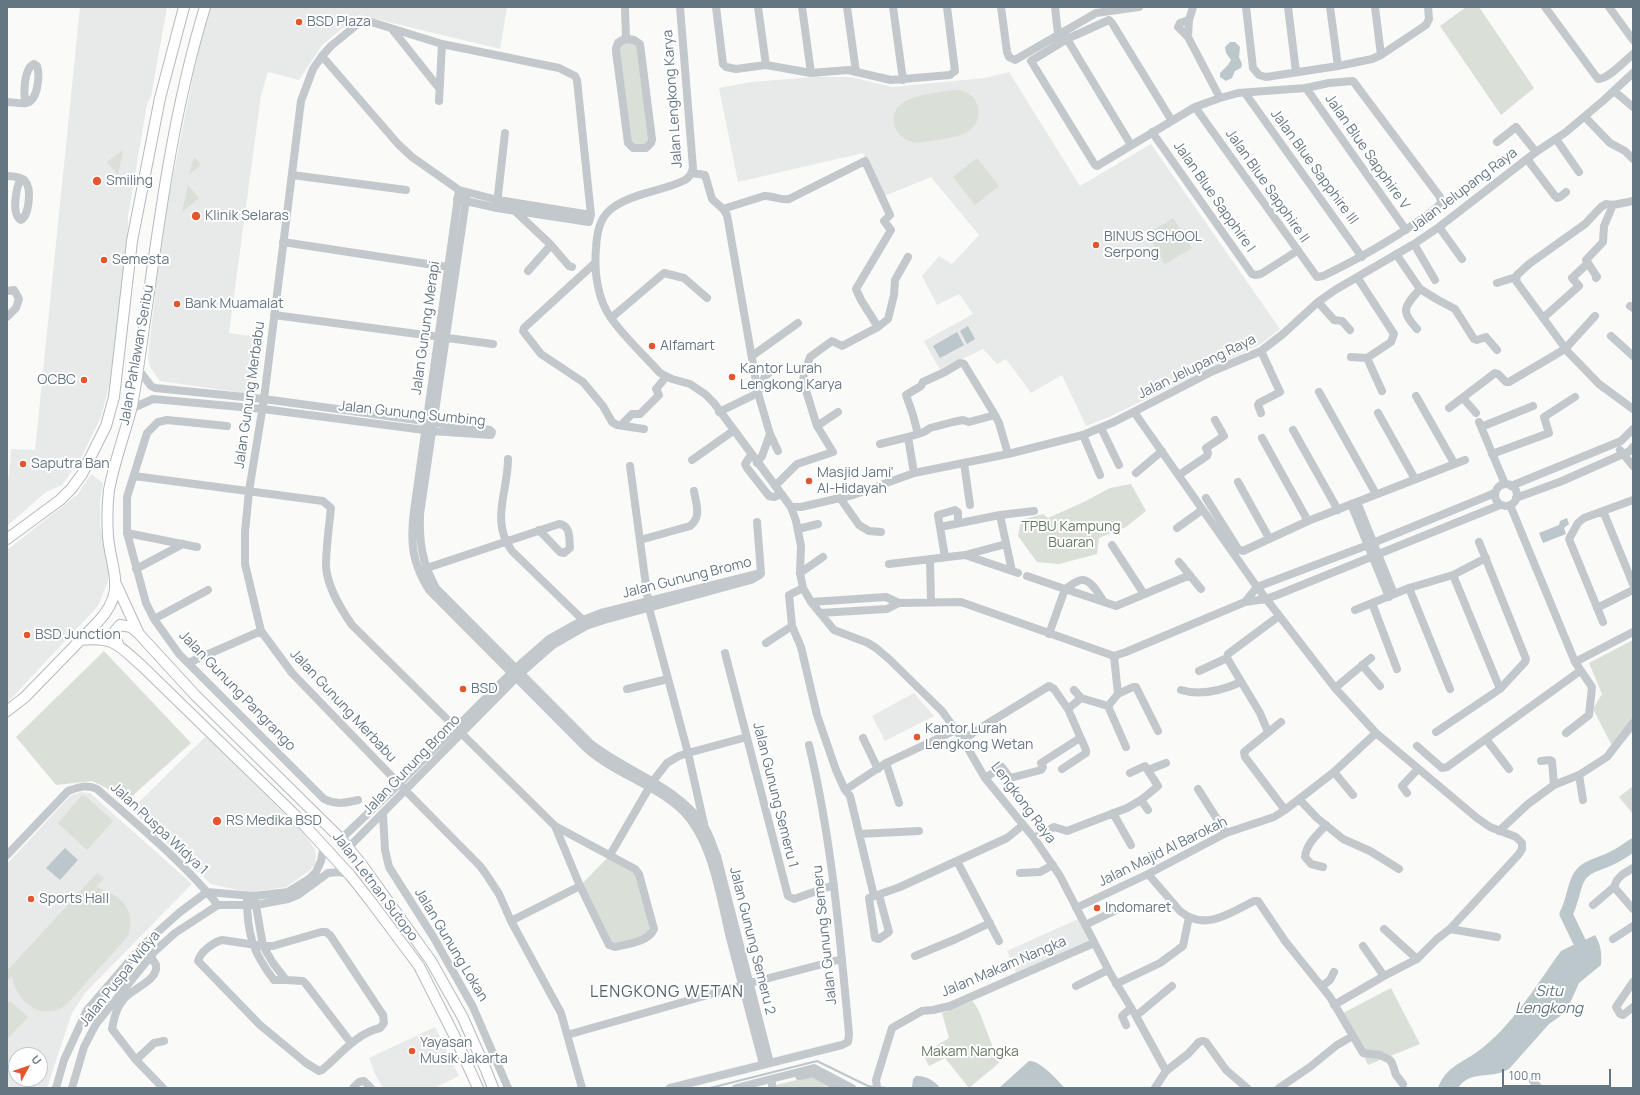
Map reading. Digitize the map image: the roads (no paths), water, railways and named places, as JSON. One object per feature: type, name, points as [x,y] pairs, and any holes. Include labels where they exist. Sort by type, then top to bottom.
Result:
[{"type":"main road","name":"Jalan Pahlawan Seribu","points":[[7,539],[60,500],[72,488],[82,474],[106,426],[114,397],[132,241],[160,98],[184,7]]},
{"type":"main road","name":"Jalan Pahlawan Seribu","points":[[7,711],[25,697],[106,614],[114,596],[116,584],[108,538],[107,507],[111,482],[131,409],[174,128],[195,40],[205,7]]},
{"type":"main road","name":"Jalan Letnan Sutopo","points":[[116,584],[139,634],[195,695],[349,848],[431,961],[463,1018],[493,1088]]},
{"type":"main road","points":[[118,644],[115,631],[120,625],[131,627],[139,634]]},
{"type":"main road","name":"Jalan Letnan Sutopo","points":[[80,640],[105,639],[118,644],[294,814],[324,845],[372,903],[419,966],[454,1035],[478,1088]]},
{"type":"street","points":[[625,7],[626,39]]},
{"type":"street","name":"Jalan Lengkong Karya","points":[[680,7],[693,168],[692,173],[686,180],[640,195],[611,209],[599,226],[595,263],[601,295],[611,318],[660,373],[666,377],[696,387],[714,403],[733,431],[791,507]]},
{"type":"street","points":[[716,7],[723,64],[731,69],[736,70],[766,65],[811,73],[848,70],[880,78],[903,80],[950,75],[955,71],[947,7]]},
{"type":"street","points":[[758,7],[766,65]]},
{"type":"street","points":[[802,7],[811,73]]},
{"type":"street","points":[[847,7],[856,72]]},
{"type":"street","points":[[893,7],[903,80]]},
{"type":"street","points":[[1001,7],[1007,52],[1009,57],[1015,60],[1102,9],[1139,7]]},
{"type":"street","points":[[1055,7],[1058,34]]},
{"type":"street","points":[[1193,7],[1189,20],[1188,37],[1220,98]]},
{"type":"street","points":[[1246,7],[1253,68],[1259,75],[1266,77],[1338,66],[1381,55],[1426,25],[1429,19],[1428,7]]},
{"type":"street","points":[[1288,7],[1296,72]]},
{"type":"street","points":[[1330,7],[1338,66]]},
{"type":"street","points":[[1375,7],[1381,55]]},
{"type":"street","points":[[1545,7],[1595,76],[1601,80],[1633,54]]},
{"type":"street","points":[[1609,7],[1633,40]]},
{"type":"street","points":[[1172,120],[1109,20],[1067,39],[1032,59],[1031,62],[1096,165],[1099,166],[1152,132],[1195,107],[1220,98],[1245,93],[1306,88],[1329,83],[1353,81],[1441,200],[1439,205],[1428,215],[1362,257]]},
{"type":"street","name":"Jalan Gunung Merbabu","points":[[392,29],[368,21],[361,21],[331,46],[322,56],[313,69],[301,101],[264,399],[249,491],[245,532],[245,564],[261,631],[292,673],[402,788],[480,866],[499,894],[561,1013],[582,1088]]},
{"type":"street","points":[[392,29],[442,44],[559,68],[575,76],[577,80],[590,218]]},
{"type":"street","points":[[392,29],[439,88]]},
{"type":"street","points":[[626,39],[634,40],[640,44],[652,139],[651,143],[646,148],[634,148],[628,143],[616,50],[616,46],[621,41],[626,39]]},
{"type":"street","points":[[1067,39],[1131,145]]},
{"type":"street","points":[[438,101],[442,44]]},
{"type":"street","points":[[322,56],[398,144],[412,157],[463,191],[515,211],[590,218]]},
{"type":"street","name":"Jalan Jelupang Raya","points":[[791,507],[801,507],[840,498],[914,473],[1008,454],[1083,435],[1134,412],[1213,371],[1261,351],[1283,334],[1318,302],[1335,290],[1414,244],[1439,227],[1585,116],[1633,73]]},
{"type":"street","name":"Jalan Blue Sapphire V","points":[[1306,88],[1406,230]]},
{"type":"street","points":[[1614,91],[1633,107]]},
{"type":"street","name":"Jalan Blue Sapphire III","points":[[1245,93],[1362,257]]},
{"type":"street","points":[[7,102],[26,104]]},
{"type":"street","name":"Jalan Blue Sapphire II","points":[[1195,107],[1315,276],[1319,277],[1362,257]]},
{"type":"street","points":[[1585,116],[1610,143],[1633,159]]},
{"type":"street","points":[[1496,142],[1516,127],[1536,152]]},
{"type":"street","name":"Jalan Blue Sapphire I","points":[[1152,132],[1250,272],[1255,275],[1261,274],[1297,251]]},
{"type":"street","points":[[497,204],[505,133]]},
{"type":"street","points":[[1556,139],[1579,172]]},
{"type":"street","points":[[1527,159],[1554,196],[1557,198],[1566,192]]},
{"type":"street","points":[[723,209],[769,195],[786,200],[789,199],[866,161],[890,215],[884,221],[890,230],[856,289],[878,327]]},
{"type":"street","points":[[692,173],[706,175],[712,199],[727,215],[758,393],[770,434],[778,451]]},
{"type":"street","points":[[292,175],[406,190]]},
{"type":"street","points":[[7,176],[21,179]]},
{"type":"street","name":"Jalan Gunung Merapi","points":[[442,336],[447,267],[463,191]]},
{"type":"street","points":[[461,200],[590,218]]},
{"type":"street","name":"Jalan Gunung Merapi","points":[[461,200],[429,427],[419,534],[422,569],[436,588],[516,673]]},
{"type":"street","points":[[1497,283],[1516,277],[1529,264],[1585,224],[1606,204],[1613,205],[1633,201]]},
{"type":"street","points":[[1596,278],[1597,277],[1586,260],[1603,242],[1604,226],[1613,205]]},
{"type":"street","points":[[515,211],[551,245],[569,266],[572,267]]},
{"type":"street","points":[[1439,227],[1462,259]]},
{"type":"street","points":[[284,242],[447,267]]},
{"type":"street","points":[[1414,244],[1435,280]]},
{"type":"street","points":[[528,271],[551,245]]},
{"type":"street","points":[[1396,254],[1420,289],[1455,309],[1474,339],[1477,340],[1486,337],[1497,350]]},
{"type":"street","points":[[775,486],[797,464],[833,452],[817,426],[803,381],[809,359],[832,341],[842,346],[878,327],[888,319],[894,295],[895,280],[908,257]]},
{"type":"street","points":[[595,263],[524,328],[523,331],[541,354],[582,382],[603,406],[612,422],[621,425],[644,428]]},
{"type":"street","points":[[1543,318],[1579,286],[1572,278],[1588,263]]},
{"type":"street","points":[[611,318],[664,274],[686,279],[707,298]]},
{"type":"street","points":[[1351,357],[1367,358],[1391,342],[1394,334],[1357,277]]},
{"type":"street","points":[[1516,277],[1516,281],[1565,349],[1599,384],[1633,409]]},
{"type":"street","points":[[1417,329],[1405,314],[1408,304],[1420,289]]},
{"type":"street","points":[[7,290],[14,290],[19,299],[16,308],[7,317]]},
{"type":"street","points":[[1318,302],[1335,320],[1342,321],[1350,330]]},
{"type":"street","points":[[274,315],[442,336],[493,344]]},
{"type":"street","points":[[1449,408],[1495,373],[1506,382],[1509,382],[1565,349],[1595,316]]},
{"type":"street","points":[[752,356],[798,323]]},
{"type":"street","points":[[1611,336],[1633,356]]},
{"type":"street","points":[[1261,351],[1280,392],[1259,403],[1258,405],[1261,413]]},
{"type":"street","points":[[1367,358],[1382,391]]},
{"type":"street","points":[[918,434],[914,415],[906,394],[921,386],[923,382],[960,363],[964,364],[995,415],[999,423],[1008,454]]},
{"type":"street","name":"Jalan Gunung Sumbing","points":[[131,409],[153,399],[262,409],[491,435],[492,432],[490,430],[429,427],[264,399],[155,388],[138,369]]},
{"type":"street","points":[[719,412],[758,393],[765,376],[769,373]]},
{"type":"street","points":[[621,425],[632,414],[640,414],[659,395],[656,389],[666,377]]},
{"type":"street","points":[[1320,392],[1376,494]]},
{"type":"street","points":[[1416,396],[1454,463]]},
{"type":"street","points":[[1492,454],[1549,433],[1544,417],[1575,397]]},
{"type":"street","points":[[1463,398],[1476,413]]},
{"type":"street","points":[[1516,498],[1516,491],[1508,485],[1492,454],[1480,425],[1533,406]]},
{"type":"street","points":[[817,426],[838,412]]},
{"type":"street","points":[[1134,412],[1257,587],[1335,688],[1376,733],[1477,818],[1490,827],[1520,840],[1522,843],[1522,849],[1450,929],[1437,939],[1417,959],[1334,1005]]},
{"type":"street","points":[[1378,413],[1415,479]]},
{"type":"street","points":[[880,444],[918,434],[930,428],[953,422],[963,420],[969,422],[995,415]]},
{"type":"street","name":"Jalan Gunung Pangrango","points":[[228,426],[167,420],[158,422],[147,433],[127,497],[127,533],[146,603],[154,619],[179,654],[324,799],[332,803],[339,804],[358,800]]},
{"type":"street","points":[[1179,476],[1207,456],[1208,454],[1206,448],[1224,436],[1215,420]]},
{"type":"street","points":[[1101,428],[1119,465]]},
{"type":"street","points":[[1500,505],[1496,500],[1495,493],[1498,487],[1508,485],[1618,443],[1633,429]]},
{"type":"street","points":[[1293,430],[1338,510]]},
{"type":"street","points":[[692,460],[733,431]]},
{"type":"street","points":[[757,463],[762,456],[770,434]]},
{"type":"street","points":[[1083,435],[1100,475]]},
{"type":"street","points":[[908,437],[914,473]]},
{"type":"street","points":[[1262,438],[1308,521]]},
{"type":"street","points":[[1618,443],[1630,452],[1633,466]]},
{"type":"street","points":[[1136,473],[1162,451]]},
{"type":"street","points":[[820,613],[887,609],[899,603],[961,602],[1114,656],[1245,602],[1266,599],[1277,595],[1500,505],[1510,505],[1516,498],[1562,481],[1630,452]]},
{"type":"street","points":[[751,455],[745,464],[747,468],[769,496],[774,497],[781,494]]},
{"type":"street","points":[[508,459],[501,513],[505,541],[512,551],[585,623]]},
{"type":"street","points":[[1206,498],[1239,550],[1243,551],[1308,521],[1465,460]]},
{"type":"street","points":[[964,463],[970,505]]},
{"type":"street","name":"Jalan Gunung Semeru 2","points":[[630,466],[649,604],[688,753],[704,827],[703,842]]},
{"type":"street","points":[[134,476],[323,501],[327,503],[331,508],[326,568],[341,610],[352,625],[555,826],[635,869],[639,874],[654,928],[651,935],[644,939],[615,948],[611,947],[580,886],[555,826]]},
{"type":"street","points":[[1238,482],[1270,538]]},
{"type":"street","points":[[640,540],[690,526],[696,522],[698,517],[694,491]]},
{"type":"street","points":[[1245,602],[1257,587],[1371,544],[1495,493]]},
{"type":"street","points":[[840,498],[859,525],[869,531],[881,532]]},
{"type":"street","points":[[1603,622],[1569,539],[1581,520],[1633,500]]},
{"type":"street","points":[[1354,503],[1376,555],[1391,596]]},
{"type":"street","points":[[1510,505],[1575,662],[1592,687],[1590,713],[1566,733]]},
{"type":"street","name":"Lengkong Raya","points":[[791,507],[796,521],[801,546],[800,573],[803,588],[811,602],[834,630],[868,643],[889,659],[939,708],[956,730],[985,778],[1034,838],[1060,876],[1108,970],[1136,1016],[1166,1071]]},
{"type":"street","points":[[945,558],[937,517],[938,514],[955,510],[958,512],[958,523]]},
{"type":"street","points":[[1177,528],[1202,510]]},
{"type":"street","points":[[940,527],[1000,515],[1034,511]]},
{"type":"street","points":[[1603,511],[1633,584]]},
{"type":"street","points":[[965,556],[1015,572],[1006,544],[1000,515]]},
{"type":"street","name":"Jalan Gunung Bromo","points":[[341,839],[402,788],[516,673],[585,623],[649,604],[751,580],[760,576],[757,522]]},
{"type":"street","points":[[798,529],[818,524]]},
{"type":"street","points":[[422,569],[539,530]]},
{"type":"street","points":[[127,533],[197,547]]},
{"type":"street","points":[[1436,732],[1500,689],[1526,659],[1479,542]]},
{"type":"street","points":[[136,569],[182,544]]},
{"type":"street","points":[[889,564],[965,556],[1006,544]]},
{"type":"street","points":[[1112,545],[1144,594]]},
{"type":"street","points":[[800,573],[823,557]]},
{"type":"street","points":[[1355,610],[1409,588],[1453,574],[1486,558]]},
{"type":"street","points":[[930,559],[931,602]]},
{"type":"street","points":[[1179,562],[1201,589]]},
{"type":"street","points":[[1453,574],[1500,689]]},
{"type":"street","points":[[1027,576],[1116,606],[1190,575]]},
{"type":"street","points":[[1051,635],[1067,589],[1082,580],[1086,580],[1091,584],[1104,602]]},
{"type":"street","points":[[1272,582],[1277,595]]},
{"type":"street","points":[[803,588],[789,595],[792,626],[801,646],[817,715],[836,770],[845,790],[850,796],[876,896],[889,932],[879,939],[875,938],[868,899],[870,897],[876,896],[1008,838],[1023,825]]},
{"type":"street","points":[[1409,588],[1450,690]]},
{"type":"street","points":[[154,619],[208,590]]},
{"type":"street","points":[[1597,608],[1633,590]]},
{"type":"street","points":[[811,602],[886,597],[899,603]]},
{"type":"street","points":[[869,598],[870,610]]},
{"type":"street","points":[[1372,603],[1397,669]]},
{"type":"street","points":[[1199,671],[1227,658],[1228,654],[1279,616]]},
{"type":"street","points":[[766,642],[792,626]]},
{"type":"street","points":[[188,663],[261,631]]},
{"type":"street","points":[[1575,662],[1633,632]]},
{"type":"street","name":"Jalan Gunung Semeru 1","points":[[725,653],[788,896],[794,899],[834,885]]},
{"type":"street","points":[[1114,656],[1118,694]]},
{"type":"street","points":[[1227,658],[1260,713],[1268,732]]},
{"type":"street","points":[[1335,688],[1371,658]]},
{"type":"street","points":[[1362,665],[1380,686]]},
{"type":"street","points":[[1417,746],[1442,768],[1445,768],[1580,671]]},
{"type":"street","name":"Jalan Gunung Semeru 2","points":[[516,673],[591,744],[602,753],[651,785],[682,811],[694,824],[710,858],[746,984],[766,1063]]},
{"type":"street","points":[[627,689],[668,679]]},
{"type":"street","points":[[1181,690],[1190,693],[1198,693],[1228,688],[1241,682]]},
{"type":"street","points":[[963,740],[1048,686],[1054,689],[1068,709],[1086,753],[1084,756],[1062,769]]},
{"type":"street","points":[[1108,706],[1118,694],[1136,687],[1158,732]]},
{"type":"street","points":[[1074,690],[1081,698],[1108,706],[1126,747]]},
{"type":"street","points":[[1068,709],[1081,698]]},
{"type":"street","points":[[1281,722],[1246,750],[1244,754],[1285,810]]},
{"type":"street","points":[[1499,831],[1528,804],[1554,784],[1579,775],[1607,757],[1633,722]]},
{"type":"street","points":[[845,790],[886,763],[956,730]]},
{"type":"street","name":"Jalan Majid Al Barokah","points":[[1076,908],[1148,874],[1226,833],[1261,822],[1285,810],[1334,772],[1376,733]]},
{"type":"street","points":[[610,855],[651,785],[667,763],[688,753],[747,737]]},
{"type":"street","points":[[863,738],[878,769]]},
{"type":"street","points":[[985,778],[1002,767],[1010,778],[1041,770],[1043,768],[1041,763],[1080,738]]},
{"type":"street","points":[[1486,740],[1509,770]]},
{"type":"street","name":"Jalan Gunung Semeru","points":[[766,1063],[842,1045],[848,1042],[849,1034],[834,885],[815,768],[809,745]]},
{"type":"street","points":[[1541,760],[1552,761],[1554,784]]},
{"type":"street","points":[[886,763],[899,802]]},
{"type":"street","points":[[1148,770],[1166,763]]},
{"type":"street","points":[[1034,838],[1054,827],[1067,831],[1127,808],[1141,800],[1158,786],[1148,770],[1143,766],[1130,773]]},
{"type":"street","points":[[1407,793],[1402,788],[1403,783],[1418,769]]},
{"type":"street","points":[[1334,772],[1353,795]]},
{"type":"street","points":[[1579,775],[1583,800]]},
{"type":"street","name":"Jalan Gunung Semeru 2","points":[[651,785],[670,791],[687,805],[704,827],[718,856],[746,984]]},
{"type":"street","name":"Jalan Puspa Widya 1","points":[[7,855],[68,791],[80,787],[90,786],[97,789],[161,846],[218,905]]},
{"type":"street","name":"Jalan Gunung Bromo","points":[[349,848],[383,814],[402,788]]},
{"type":"street","points":[[1198,789],[1226,833]]},
{"type":"street","points":[[1299,799],[1343,839],[1370,851],[1399,870]]},
{"type":"street","points":[[1141,800],[1148,810]]},
{"type":"street","points":[[1113,813],[1131,845]]},
{"type":"street","name":"Jalan Gunung Lokan","points":[[383,814],[384,850],[389,867],[434,938],[473,1007],[508,1088]]},
{"type":"street","points":[[1323,867],[1311,864],[1305,857],[1311,843],[1326,825]]},
{"type":"street","points":[[859,834],[919,831]]},
{"type":"street","points":[[207,892],[251,896],[288,892],[310,879],[316,872],[321,861],[324,845]]},
{"type":"street","points":[[957,861],[999,941]]},
{"type":"street","points":[[1020,873],[1040,872],[1053,865]]},
{"type":"street","points":[[1593,905],[1614,887],[1617,880],[1623,874],[1633,868]]},
{"type":"street","points":[[218,905],[252,905],[288,899],[298,895],[321,878],[333,872],[350,875]]},
{"type":"street","points":[[1148,874],[1180,911],[1201,922],[1219,919],[1254,900],[1258,901],[1285,941],[1322,986],[1364,1054],[1380,1055],[1391,1061],[1394,1072],[1403,1084]]},
{"type":"street","points":[[512,921],[580,886]]},
{"type":"street","points":[[1614,887],[1633,909]]},
{"type":"street","name":"Jalan Puspa Widya","points":[[56,1088],[64,1060],[87,1010],[143,945],[180,912],[207,892]]},
{"type":"street","points":[[251,896],[263,946],[273,963],[286,980]]},
{"type":"street","name":"Jalan Puspa Widya","points":[[72,1088],[84,1047],[96,1024],[151,957],[174,933],[218,905]]},
{"type":"street","points":[[252,905],[248,920],[252,945],[263,966],[274,980],[303,981],[351,1043]]},
{"type":"street","points":[[1085,925],[1123,907]]},
{"type":"street","points":[[1116,984],[1160,963],[1180,949],[1185,941],[1189,917]]},
{"type":"street","points":[[915,956],[990,923]]},
{"type":"street","points":[[1613,939],[1633,926]]},
{"type":"street","points":[[1384,929],[1417,959]]},
{"type":"street","points":[[1450,929],[1497,937]]},
{"type":"street","points":[[321,932],[326,932],[330,935],[383,1015],[384,1023],[380,1028],[372,1030],[351,1043],[322,1070],[316,1071],[260,1025],[198,961],[200,956],[217,942],[222,940],[263,946],[273,946],[321,932]]},
{"type":"street","name":"Jalan Makam Nangka","points":[[877,1084],[892,1028],[922,1010],[933,1010],[950,1006],[1094,943]]},
{"type":"street","points":[[1363,946],[1384,976]]},
{"type":"street","points":[[151,957],[156,965],[155,973],[149,981],[128,994],[122,1001],[115,1014],[112,1029],[136,1060],[163,1088]]},
{"type":"street","points":[[567,1035],[746,984],[842,960]]},
{"type":"street","points":[[1076,986],[1108,970]]},
{"type":"street","points":[[1322,986],[1330,980],[1334,972]]},
{"type":"street","points":[[1633,982],[1616,1007],[1620,1014],[1623,1015],[1633,1007]]},
{"type":"street","points":[[1136,1016],[1172,986]]},
{"type":"street","points":[[1126,1025],[1122,1016],[1131,1008]]},
{"type":"street","points":[[1279,1088],[1310,1067],[1337,1045],[1353,1036]]},
{"type":"street","points":[[1155,1088],[1166,1071],[1203,1040],[1226,1070],[1247,1088]]},
{"type":"street","points":[[136,1060],[154,1043],[164,1041]]},
{"type":"street","points":[[670,1088],[766,1063]]},
{"type":"street","points":[[736,1088],[814,1068],[852,1088]]},
{"type":"street","points":[[753,1088],[772,1086],[813,1073],[838,1088]]},
{"type":"street","points":[[353,1088],[359,1082],[364,1081],[371,1088]]},
{"type":"street","points":[[1533,1081],[1539,1088]]},
{"type":"water","points":[[1230,42],[1235,42],[1240,47],[1239,57],[1242,64],[1241,68],[1235,71],[1232,78],[1226,81],[1220,77],[1220,73],[1231,60],[1226,53],[1225,47]]},
{"type":"water","points":[[968,326],[975,339],[967,344],[960,331]]},
{"type":"water","points":[[957,332],[964,345],[940,358],[933,346]]},
{"type":"water","points":[[1567,518],[1569,524],[1564,528],[1566,534],[1543,543],[1539,533],[1559,525],[1560,521]]},
{"type":"water","points":[[65,848],[78,860],[60,880],[46,868]]},
{"type":"water","name":"Situ Lengkong","points":[[1595,935],[1601,950],[1601,965],[1579,983],[1566,1012],[1549,1024],[1509,1069],[1495,1074],[1469,1079],[1463,1082],[1458,1088],[1438,1088],[1441,1081],[1449,1071],[1477,1052],[1501,1031],[1523,1005],[1561,951],[1573,945],[1580,945],[1584,943],[1585,940]]},
{"type":"water","points":[[1029,1061],[1043,1067],[1065,1088],[999,1088]]},
{"type":"water","points":[[916,1076],[923,1076],[930,1079],[940,1088],[912,1088],[913,1079]]},
{"type":"waterway","points":[[1577,961],[1581,945],[1566,914],[1578,879],[1588,868],[1615,857],[1633,845]]},
{"type":"waterway","points":[[710,1088],[817,1061],[868,1086],[874,1087]]},
{"type":"waterway","points":[[878,1087],[886,1088]]},
{"type":"place","name":"BSD Plaza","points":[[299,22]]},
{"type":"place","name":"Smiling","points":[[97,181]]},
{"type":"place","name":"Klinik Selaras","points":[[196,216]]},
{"type":"place","name":"BINUS SCHOOL Serpong","points":[[1096,245]]},
{"type":"place","name":"Semesta","points":[[104,260]]},
{"type":"place","name":"Bank Muamalat","points":[[177,304]]},
{"type":"place","name":"Alfamart","points":[[652,346]]},
{"type":"place","name":"Kantor Lurah Lengkong Karya","points":[[732,377]]},
{"type":"place","name":"OCBC","points":[[84,380]]},
{"type":"place","name":"Saputra Ban","points":[[23,464]]},
{"type":"place","name":"Masjid Jami' Al-Hidayah","points":[[809,481]]},
{"type":"place","name":"BSD Junction","points":[[27,635]]},
{"type":"place","name":"BSD","points":[[463,689]]},
{"type":"place","name":"Kantor Lurah Lengkong Wetan","points":[[917,737]]},
{"type":"place","name":"RS Medika BSD","points":[[217,821]]},
{"type":"place","name":"Sports Hall","points":[[31,899]]},
{"type":"place","name":"Indomaret","points":[[1097,908]]},
{"type":"place","name":"Yayasan Musik Jakarta","points":[[412,1051]]},
{"type":"district","name":"LENGKONG WETAN","points":[[667,993]]},
{"type":"park label","name":"TPBU Kampung Buaran","points":[[1071,536]]},
{"type":"park label","name":"Makam Nangka","points":[[970,1052]]}]
